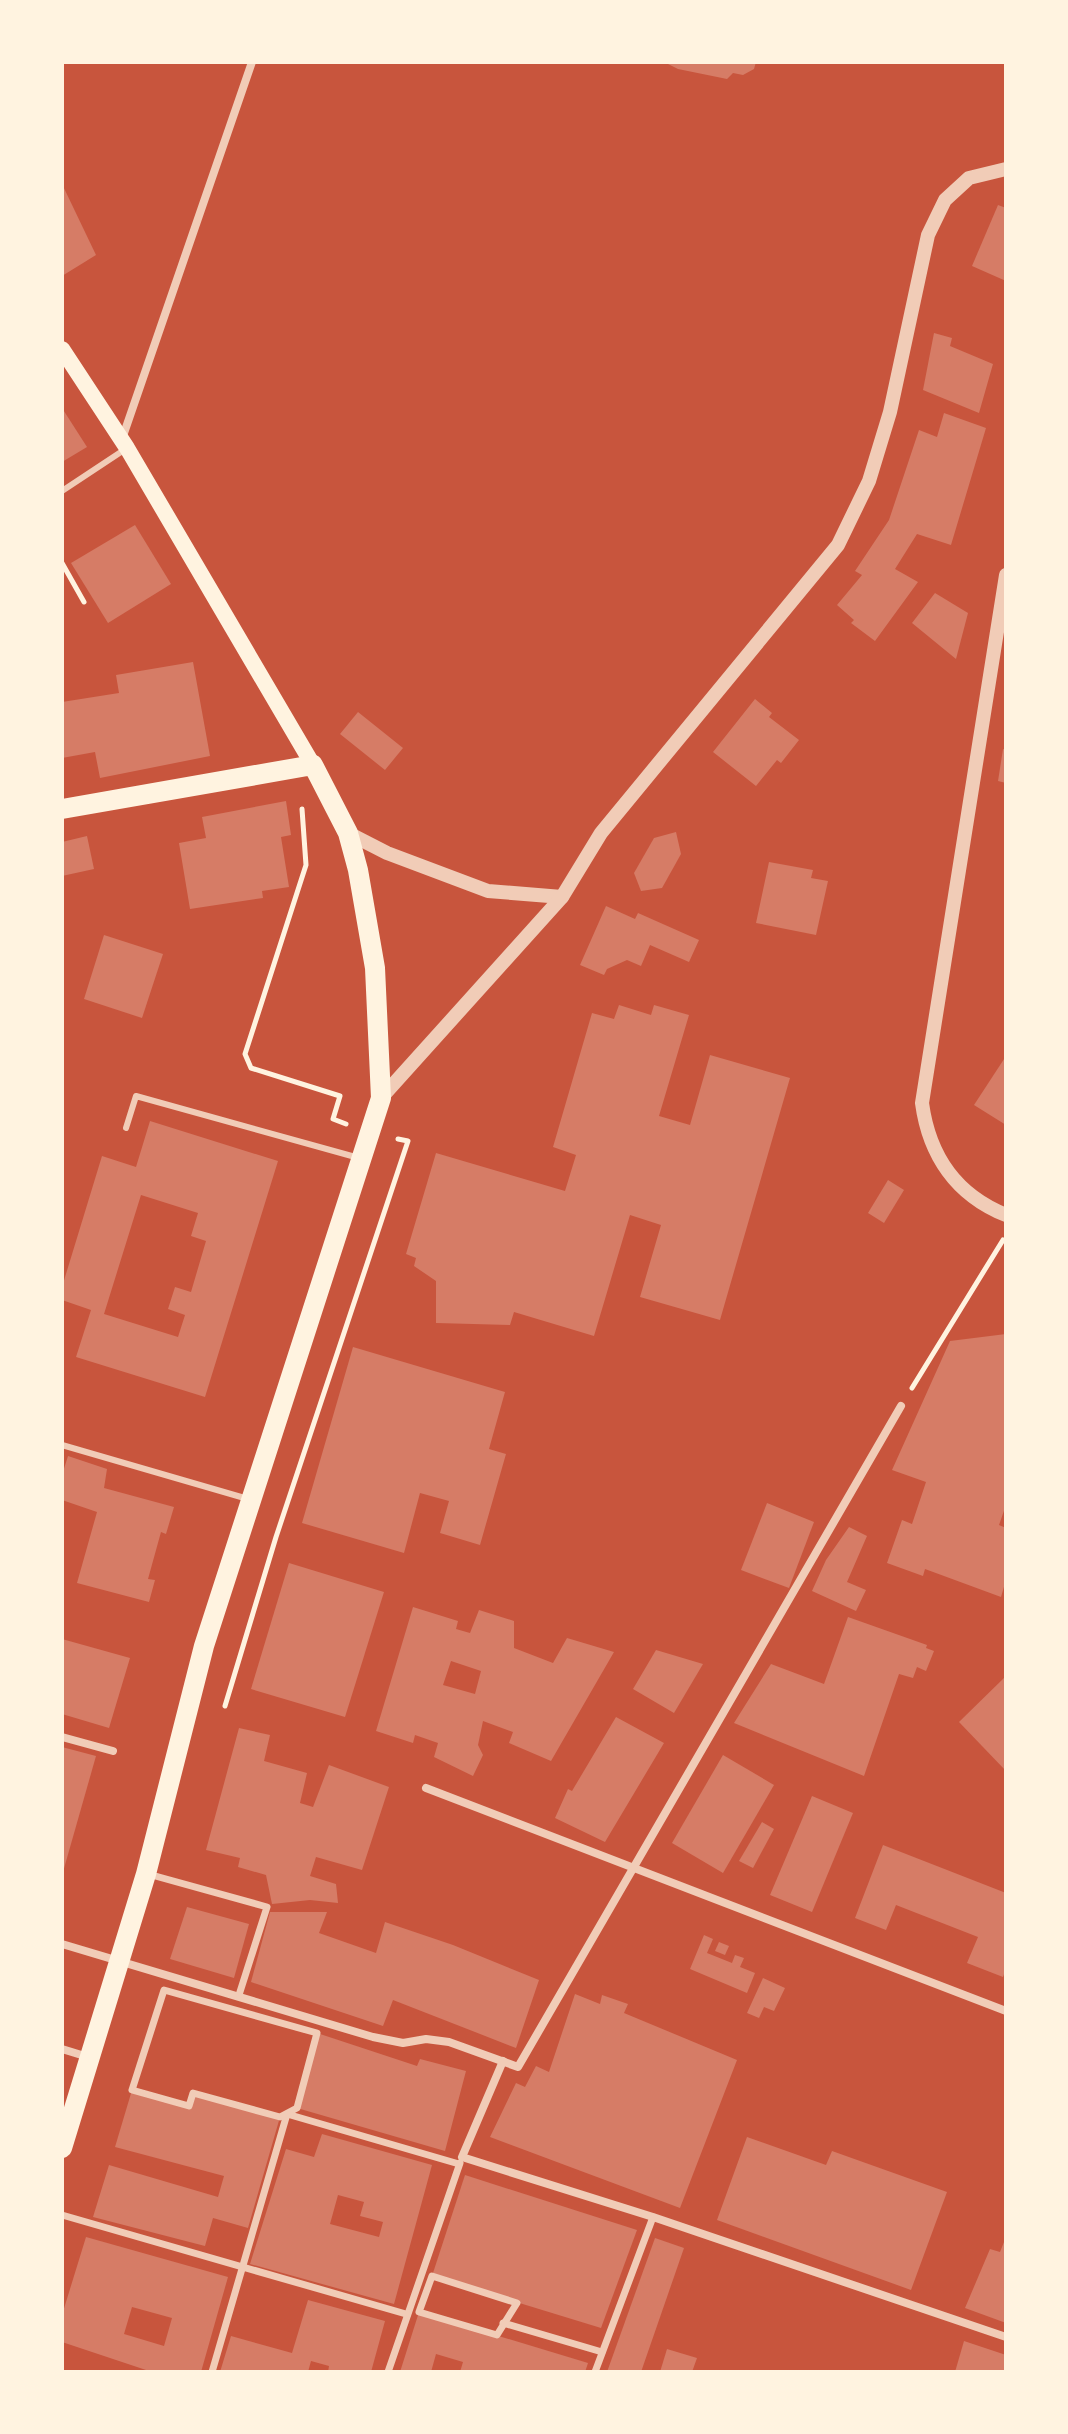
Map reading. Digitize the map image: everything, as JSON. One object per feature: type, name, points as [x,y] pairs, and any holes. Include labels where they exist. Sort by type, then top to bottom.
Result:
[{"type":"main road","points":[[62,349],[124,444],[313,765],[348,833],[375,968],[381,1098],[204,1646],[146,1874],[62,2148]]},
{"type":"main road","points":[[62,809],[313,765]]},
{"type":"street","points":[[124,444],[252,62]]},
{"type":"street","points":[[381,1098],[562,897],[601,833],[838,545],[869,481],[890,412],[928,235],[945,200],[969,178],[1006,169]]},
{"type":"street","points":[[1006,575],[922,1103],[926,1132],[935,1155],[963,1190],[1006,1215]]},
{"type":"street","points":[[348,833],[387,853],[488,891],[562,897]]},
{"type":"street","points":[[62,1944],[373,2037],[403,2043],[426,2039],[449,2042],[518,2067],[901,1406]]},
{"type":"street","points":[[62,1737],[113,1751]]},
{"type":"street","points":[[426,1788],[1006,2011]]},
{"type":"street","points":[[146,1874],[267,1907],[239,1995]]},
{"type":"street","points":[[212,2372],[287,2114],[297,2108],[317,2033],[164,1990],[132,2090],[189,2106],[193,2093],[280,2117],[287,2114],[460,2160],[653,2217],[1006,2337]]},
{"type":"street","points":[[62,2049],[91,2058]]},
{"type":"street","points":[[388,2372],[460,2160],[503,2061]]},
{"type":"street","points":[[62,2215],[406,2314]]},
{"type":"street","points":[[595,2372],[653,2217]]},
{"type":"street","points":[[432,2276],[517,2303],[503,2323],[497,2335],[419,2312],[432,2276]]},
{"type":"street","points":[[414,2292],[424,2295]]},
{"type":"street","points":[[503,2323],[602,2352]]},
{"type":"lane","points":[[62,491],[124,444]]},
{"type":"lane","points":[[126,1128],[136,1096],[362,1159]]},
{"type":"lane","points":[[62,1445],[251,1500]]},
{"type":"path","points":[[62,563],[84,602]]},
{"type":"path","points":[[225,1706],[276,1537],[408,1141],[333,1119],[340,1096],[251,1068],[245,1054],[306,865],[301,800],[287,789],[275,787],[273,773]]},
{"type":"path","points":[[901,1406],[1006,1236]]},
{"type":"building","points":[[664,62],[756,62],[754,69],[743,75],[733,73],[727,79],[678,69]]},
{"type":"building","points":[[62,184],[96,255],[62,276]]},
{"type":"building","points":[[998,205],[1006,208],[1006,281],[972,266]]},
{"type":"building","points":[[934,333],[952,338],[950,346],[993,364],[979,413],[923,390]]},
{"type":"building","points":[[62,408],[87,447],[62,462]]},
{"type":"building","points":[[944,413],[986,428],[951,545],[917,534],[895,569],[918,582],[875,641],[851,623],[854,620],[837,605],[862,575],[855,571],[889,520],[919,430],[937,437]]},
{"type":"building","points":[[135,525],[171,584],[108,623],[71,563]]},
{"type":"building","points":[[935,593],[968,613],[956,659],[912,623]]},
{"type":"building","points":[[193,662],[210,756],[100,778],[95,752],[62,758],[62,702],[119,693],[116,675]]},
{"type":"building","points":[[755,699],[772,713],[769,717],[799,740],[781,763],[777,760],[756,786],[713,752]]},
{"type":"building","points":[[358,712],[403,748],[385,770],[340,734]]},
{"type":"building","points":[[1003,749],[1006,750],[1006,783],[998,781]]},
{"type":"building","points":[[286,801],[291,835],[281,837],[289,887],[262,891],[263,898],[190,909],[179,843],[206,838],[202,817]]},
{"type":"building","points":[[676,832],[681,854],[662,888],[641,891],[634,873],[654,838]]},
{"type":"building","points":[[87,836],[94,869],[62,876],[62,842]]},
{"type":"building","points":[[769,862],[813,870],[811,878],[828,881],[816,935],[756,923]]},
{"type":"building","points":[[606,906],[635,919],[638,913],[699,940],[689,962],[650,945],[641,966],[627,960],[607,969],[604,975],[580,965]]},
{"type":"building","points":[[104,935],[163,954],[142,1018],[84,999]]},
{"type":"building","points":[[619,1005],[651,1015],[654,1005],[689,1015],[659,1116],[690,1125],[710,1055],[790,1078],[720,1320],[640,1297],[661,1225],[630,1215],[594,1336],[514,1312],[510,1325],[436,1323],[436,1281],[414,1266],[416,1258],[406,1254],[436,1153],[565,1191],[576,1155],[553,1147],[592,1013],[614,1019]]},
{"type":"building","points":[[1006,1056],[1006,1125],[974,1105]]},
{"type":"building","points":[[150,1121],[278,1161],[205,1397],[76,1357],[91,1310],[62,1300],[62,1287],[102,1156],[136,1167]],"holes":[[[141,1195],[198,1213],[191,1236],[206,1241],[191,1292],[175,1287],[168,1309],[185,1315],[178,1337],[104,1314]]]},
{"type":"building","points":[[888,1180],[904,1190],[884,1223],[868,1213]]},
{"type":"building","points":[[1006,1334],[1006,1505],[999,1525],[1006,1528],[1006,1580],[1001,1597],[925,1569],[923,1576],[887,1563],[902,1520],[912,1524],[926,1482],[892,1470],[950,1341]]},
{"type":"building","points":[[353,1347],[505,1392],[489,1449],[506,1454],[480,1545],[440,1533],[449,1501],[420,1493],[404,1553],[302,1523]]},
{"type":"building","points":[[68,1456],[107,1469],[104,1488],[174,1507],[166,1534],[161,1532],[148,1579],[155,1580],[149,1602],[77,1583],[97,1512],[62,1500],[62,1475]]},
{"type":"building","points":[[767,1503],[814,1522],[789,1588],[741,1570]]},
{"type":"building","points":[[849,1527],[867,1536],[847,1582],[866,1590],[856,1611],[812,1591],[826,1560]]},
{"type":"building","points":[[289,1563],[384,1592],[345,1717],[251,1689]]},
{"type":"building","points":[[413,1607],[458,1621],[456,1629],[470,1633],[479,1610],[514,1621],[514,1648],[553,1663],[567,1638],[614,1652],[551,1761],[509,1743],[513,1732],[483,1721],[478,1745],[483,1755],[473,1776],[434,1757],[438,1743],[415,1735],[413,1743],[376,1731]],"holes":[[[451,1661],[481,1671],[475,1694],[443,1685]]]},
{"type":"building","points":[[848,1617],[927,1645],[926,1648],[934,1651],[926,1671],[917,1667],[913,1678],[899,1674],[864,1776],[734,1723],[771,1664],[824,1684]]},
{"type":"building","points":[[62,1639],[130,1658],[109,1728],[62,1714]]},
{"type":"building","points":[[656,1650],[703,1664],[674,1713],[633,1689]]},
{"type":"building","points":[[1006,1676],[1006,1771],[959,1722]]},
{"type":"building","points":[[616,1717],[664,1743],[605,1842],[555,1818],[568,1789],[572,1791]]},
{"type":"building","points":[[239,1728],[270,1735],[264,1761],[307,1773],[300,1803],[313,1807],[329,1765],[389,1787],[362,1870],[316,1857],[310,1876],[336,1884],[338,1903],[310,1900],[272,1904],[266,1875],[238,1867],[240,1858],[206,1850]]},
{"type":"building","points":[[62,1747],[96,1756],[63,1872],[62,1871]]},
{"type":"building","points":[[723,1755],[774,1785],[723,1873],[672,1843]]},
{"type":"building","points":[[812,1796],[853,1813],[812,1912],[770,1895]]},
{"type":"building","points":[[762,1822],[774,1829],[753,1868],[739,1861]]},
{"type":"building","points":[[883,1845],[1006,1893],[1006,1969],[1003,1977],[967,1963],[978,1937],[896,1905],[886,1930],[855,1918]]},
{"type":"building","points":[[187,1907],[249,1924],[234,1978],[170,1959]]},
{"type":"building","points":[[270,1912],[327,1912],[319,1933],[376,1953],[385,1922],[453,1945],[539,1980],[516,2048],[393,2000],[383,2026],[251,1982]]},
{"type":"building","points":[[704,1935],[713,1939],[707,1953],[732,1963],[735,1955],[744,1958],[740,1967],[755,1973],[747,1993],[690,1969]]},
{"type":"building","points":[[719,1942],[729,1946],[725,1955],[715,1951]]},
{"type":"building","points":[[763,1978],[785,1988],[774,2011],[764,2007],[759,2018],[747,2013]]},
{"type":"building","points":[[575,1994],[600,2004],[602,1995],[628,2004],[624,2013],[737,2060],[680,2208],[490,2137],[516,2083],[525,2087],[536,2066],[549,2072]]},
{"type":"building","points":[[317,2033],[417,2066],[420,2059],[466,2071],[445,2151],[297,2108]]},
{"type":"building","points":[[132,2090],[189,2106],[193,2093],[280,2117],[248,2228],[213,2218],[205,2246],[93,2217],[109,2165],[218,2197],[224,2176],[115,2147]]},
{"type":"building","points":[[322,2134],[432,2165],[394,2304],[250,2264],[286,2149],[314,2157]],"holes":[[[338,2195],[364,2202],[360,2216],[383,2222],[379,2237],[330,2224]]]},
{"type":"building","points":[[747,2137],[826,2165],[832,2151],[947,2192],[911,2290],[717,2220]]},
{"type":"building","points":[[465,2175],[637,2230],[601,2328],[432,2276]]},
{"type":"building","points":[[86,2237],[228,2277],[201,2372],[152,2372],[62,2342],[62,2315]],"holes":[[[132,2307],[172,2318],[164,2346],[124,2334]]]},
{"type":"building","points":[[1006,2237],[1006,2323],[965,2308],[990,2249],[1000,2252]]},
{"type":"building","points":[[655,2238],[684,2248],[641,2372],[607,2372]]},
{"type":"building","points":[[308,2300],[385,2321],[371,2372],[328,2372],[329,2366],[311,2361],[308,2372],[220,2372],[231,2336],[292,2353]]},
{"type":"building","points":[[419,2312],[588,2363],[585,2372],[460,2372],[463,2362],[436,2354],[431,2372],[400,2372]]},
{"type":"building","points":[[964,2341],[1006,2355],[1006,2372],[955,2372]]},
{"type":"building","points":[[667,2349],[697,2358],[692,2372],[660,2372]]}]
